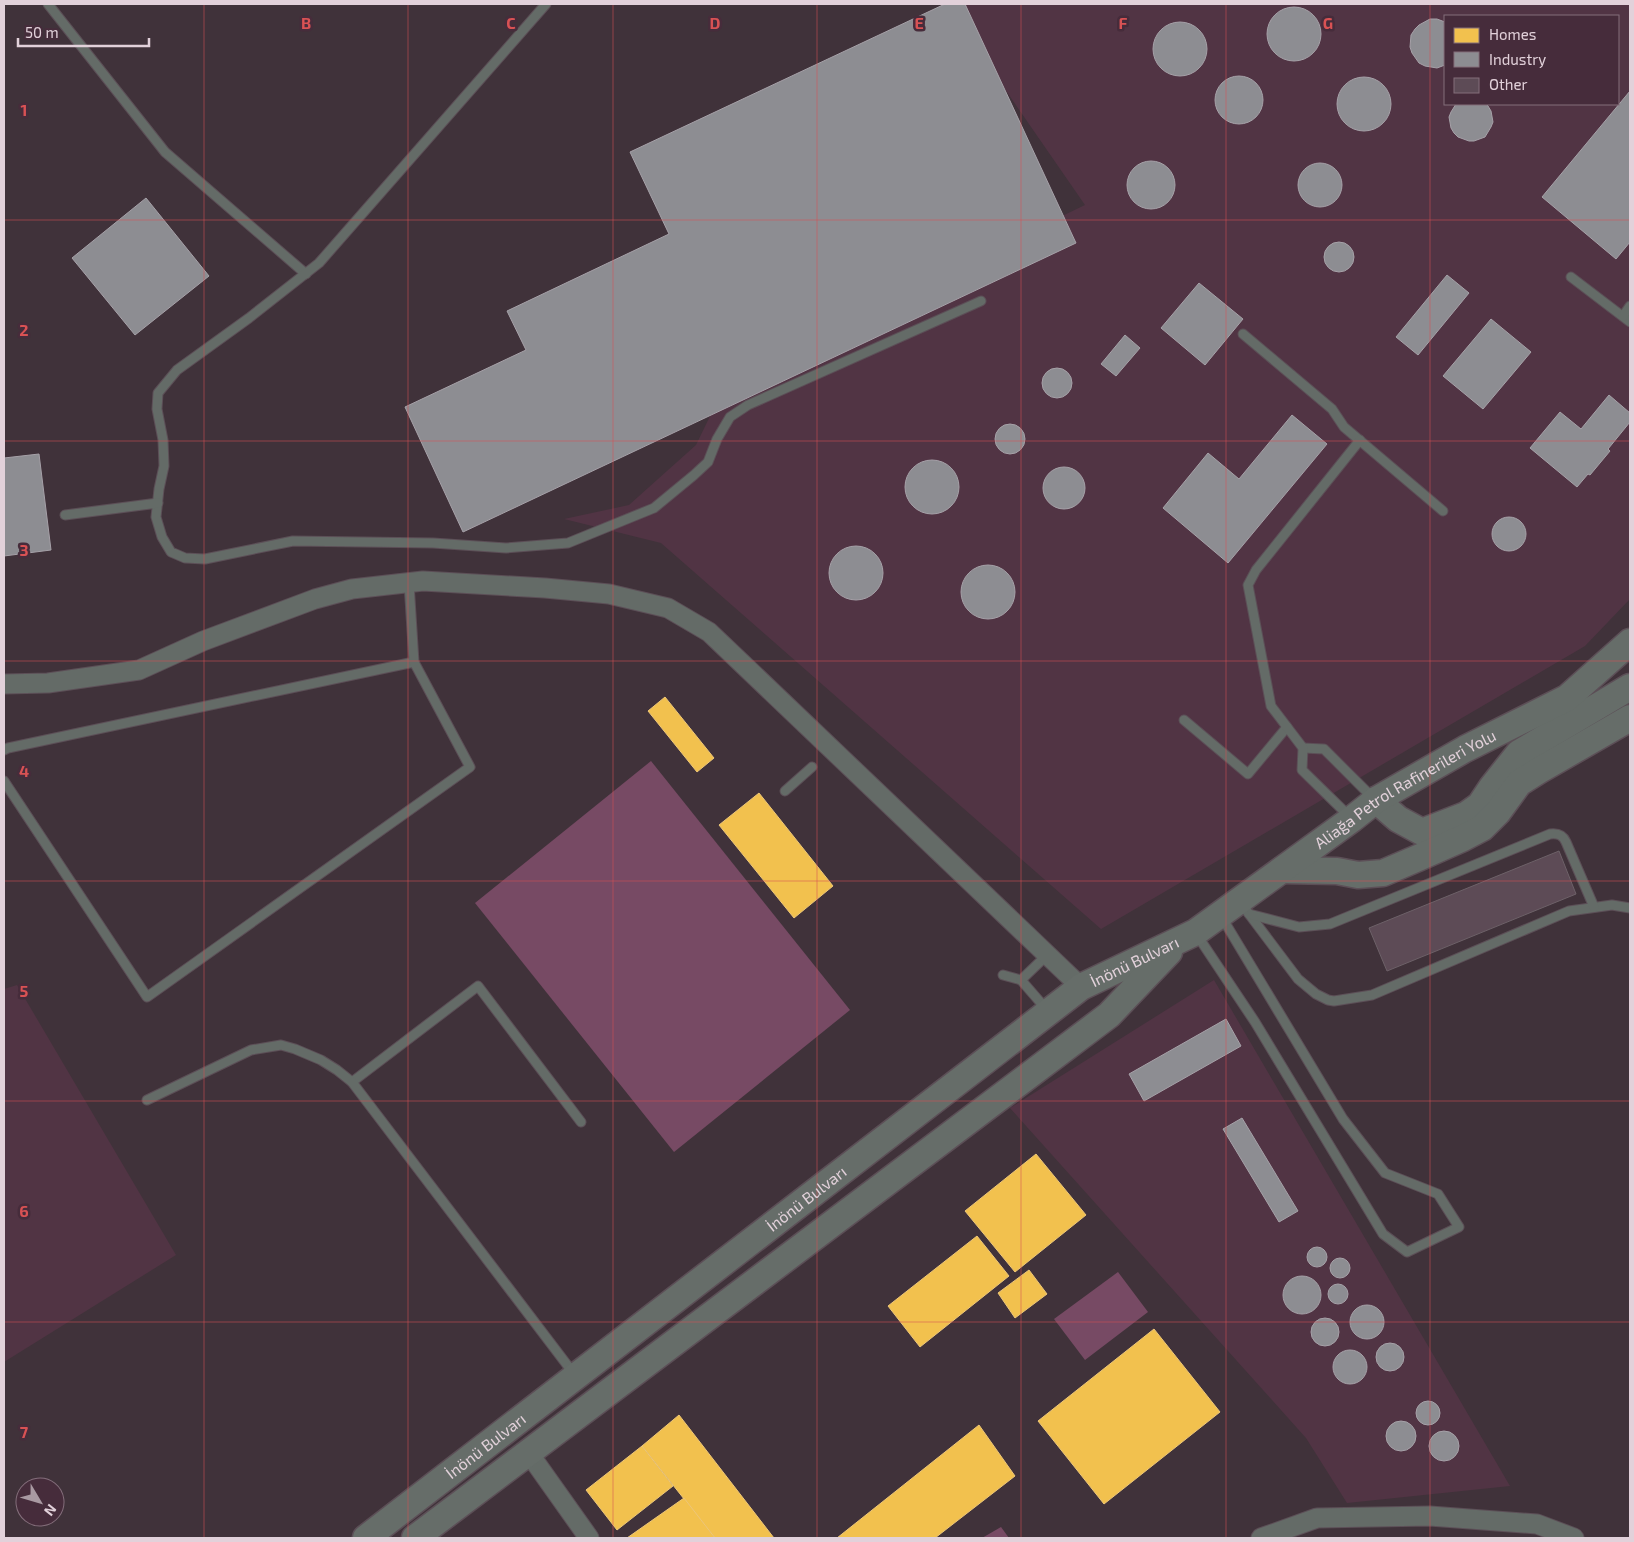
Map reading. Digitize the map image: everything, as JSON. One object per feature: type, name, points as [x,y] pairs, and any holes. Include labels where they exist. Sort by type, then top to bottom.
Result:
[{"type":"street","points":[[4,684],[48,683],[139,670],[203,641],[315,599],[352,589],[432,582],[545,588],[609,594],[668,608],[709,632],[1081,988]]},
{"type":"street","name":"Aliağa Petrol Rafinerileri Yolu","points":[[1188,937],[1236,910],[1282,870],[1376,800],[1465,749],[1567,698],[1630,642]]},
{"type":"street","points":[[1282,870],[1337,871],[1358,874],[1383,873],[1463,838],[1482,828],[1498,812],[1518,783],[1593,710],[1630,687]]},
{"type":"street","points":[[1593,710],[1605,732]]},
{"type":"street","points":[[1376,800],[1398,819],[1422,832],[1466,815],[1480,805],[1519,753],[1605,732],[1630,718]]},
{"type":"street","name":"İnönü Bulvarı","points":[[366,1538],[1081,988],[1188,937]]},
{"type":"street","name":"İnönü Bulvarı","points":[[415,1538],[1109,1015],[1188,937]]},
{"type":"street","points":[[528,1452],[589,1538]]},
{"type":"street","points":[[1261,1538],[1317,1518],[1430,1516],[1537,1524],[1574,1538]]},
{"type":"lane","points":[[48,4],[165,152],[306,274]]},
{"type":"lane","points":[[546,4],[332,250],[306,274],[177,370],[158,393],[157,409],[163,440],[164,466],[156,517],[162,537],[171,552],[185,558],[205,559],[293,541],[433,543],[506,548],[568,543],[654,508],[708,462],[716,440],[730,417],[748,405],[981,301]]},
{"type":"lane","points":[[1571,277],[1630,322]]},
{"type":"lane","points":[[1622,316],[1630,306]]},
{"type":"lane","points":[[1243,334],[1332,409],[1344,428],[1443,511]]},
{"type":"lane","points":[[1352,819],[1302,770],[1303,748],[1272,706],[1248,585],[1256,570],[1360,440]]},
{"type":"lane","points":[[65,515],[158,503]]},
{"type":"lane","points":[[4,782],[147,997],[470,767],[414,662],[409,583]]},
{"type":"lane","points":[[4,750],[414,662]]},
{"type":"lane","points":[[1184,720],[1248,774],[1287,727]]},
{"type":"lane","points":[[1303,748],[1324,749],[1376,800]]},
{"type":"lane","points":[[785,791],[812,767]]},
{"type":"lane","points":[[1236,910],[1299,927],[1330,924],[1555,833],[1564,838],[1594,907]]},
{"type":"lane","points":[[1236,910],[1303,985],[1323,998],[1334,1001],[1372,995],[1569,911],[1612,905],[1630,908]]},
{"type":"lane","points":[[1188,937],[1255,1022],[1383,1234],[1408,1252],[1459,1227],[1438,1194],[1385,1173],[1343,1119],[1236,910]]},
{"type":"lane","points":[[1021,980],[1047,955]]},
{"type":"lane","points":[[1003,975],[1021,980],[1049,1012]]},
{"type":"lane","points":[[352,1082],[478,986],[581,1122]]},
{"type":"lane","points":[[147,1100],[251,1050],[281,1045],[302,1051],[337,1070],[352,1082],[576,1377]]},
{"type":"shaded area","points":[[946,4],[1630,4],[1630,599],[1585,646],[1101,929],[661,543],[564,519],[629,505],[696,445],[729,377],[1085,205]]},
{"type":"shaded area","points":[[651,761],[850,1010],[674,1152],[475,903]]},
{"type":"shaded area","points":[[1214,980],[1510,1486],[1347,1503],[1306,1438],[1010,1108]]},
{"type":"shaded area","points":[[17,985],[176,1255],[4,1362],[4,989]]},
{"type":"shaded area","points":[[1118,1272],[1148,1312],[1085,1360],[1054,1319]]},
{"type":"shaded area","points":[[1001,1527],[1009,1538],[982,1538]]},
{"type":"building: Homes","points":[[665,697],[714,758],[697,772],[648,711]]},
{"type":"building: Homes","points":[[759,793],[833,886],[794,918],[719,825]]},
{"type":"building: Homes","points":[[1036,1154],[1086,1215],[1015,1272],[965,1211]]},
{"type":"building: Homes","points":[[977,1236],[1009,1276],[920,1347],[888,1306]]},
{"type":"building: Homes","points":[[1029,1270],[1047,1294],[1015,1318],[998,1293]]},
{"type":"building: Homes","points":[[1154,1329],[1220,1412],[1104,1504],[1038,1421]]},
{"type":"building: Homes","points":[[679,1415],[774,1538],[715,1538],[642,1446]]},
{"type":"building: Homes","points":[[979,1425],[1015,1476],[935,1538],[837,1538]]},
{"type":"building: Homes","points":[[642,1446],[673,1486],[617,1530],[586,1490]]},
{"type":"building: Homes","points":[[684,1498],[715,1538],[627,1538]]},
{"type":"building: Industry","points":[[945,4],[965,4],[1076,243],[463,532],[405,407],[526,350],[507,311],[669,234],[630,152]]},
{"type":"building: Industry","points":[[1294,7],[1304,9],[1313,15],[1319,24],[1321,34],[1319,44],[1313,53],[1304,59],[1294,61],[1284,59],[1275,53],[1269,44],[1267,34],[1269,24],[1275,15],[1284,9]]},
{"type":"building: Industry","points":[[1430,19],[1444,22],[1444,65],[1437,68],[1425,66],[1419,63],[1412,53],[1410,47],[1411,35],[1419,25]]},
{"type":"building: Industry","points":[[1180,22],[1190,24],[1199,30],[1205,39],[1207,49],[1205,59],[1199,68],[1190,74],[1180,76],[1170,74],[1161,68],[1155,59],[1153,49],[1155,39],[1161,30],[1170,24]]},
{"type":"building: Industry","points":[[1234,76],[1244,76],[1256,83],[1263,95],[1263,105],[1256,117],[1244,124],[1234,124],[1226,120],[1219,113],[1215,105],[1215,95],[1219,87],[1226,80]]},
{"type":"building: Industry","points":[[1364,77],[1374,79],[1383,85],[1389,94],[1391,104],[1389,114],[1383,123],[1374,129],[1364,131],[1354,129],[1345,123],[1339,114],[1337,104],[1339,94],[1345,85],[1354,79]]},
{"type":"building: Industry","points":[[1630,91],[1630,242],[1616,259],[1542,197]]},
{"type":"building: Industry","points":[[1455,105],[1487,105],[1491,111],[1493,122],[1485,137],[1469,141],[1458,137],[1454,133],[1449,117]]},
{"type":"building: Industry","points":[[1146,161],[1156,161],[1168,168],[1175,180],[1175,190],[1168,202],[1156,209],[1146,209],[1138,205],[1131,198],[1127,190],[1127,180],[1131,172],[1138,165]]},
{"type":"building: Industry","points":[[1320,163],[1332,167],[1338,173],[1342,185],[1338,197],[1332,203],[1320,207],[1308,203],[1302,197],[1298,185],[1302,173],[1308,167]]},
{"type":"building: Industry","points":[[146,198],[209,276],[135,335],[72,258]]},
{"type":"building: Industry","points":[[1339,242],[1350,246],[1354,257],[1350,268],[1339,272],[1328,268],[1324,257],[1328,246]]},
{"type":"building: Industry","points":[[1447,275],[1469,293],[1418,355],[1396,337]]},
{"type":"building: Industry","points":[[1199,283],[1243,319],[1205,365],[1161,328]]},
{"type":"building: Industry","points":[[1491,319],[1531,352],[1483,409],[1443,376]]},
{"type":"building: Industry","points":[[1125,335],[1140,348],[1116,376],[1101,364]]},
{"type":"building: Industry","points":[[1057,368],[1068,372],[1072,383],[1068,394],[1057,398],[1046,394],[1042,383],[1046,372]]},
{"type":"building: Industry","points":[[1609,395],[1630,413],[1630,422],[1608,449],[1610,451],[1577,487],[1530,448],[1560,412],[1581,429]]},
{"type":"building: Industry","points":[[1292,415],[1327,444],[1228,563],[1163,508],[1208,453],[1239,479]]},
{"type":"building: Industry","points":[[1010,424],[1021,428],[1025,439],[1021,450],[1010,454],[999,450],[995,439],[999,428]]},
{"type":"building: Industry","points":[[39,454],[51,550],[4,556],[4,458]]},
{"type":"building: Industry","points":[[927,460],[937,460],[947,464],[955,472],[959,487],[955,502],[947,510],[937,514],[927,514],[917,510],[909,502],[905,492],[905,482],[909,472],[917,464]]},
{"type":"building: Industry","points":[[1068,467],[1076,470],[1082,476],[1085,488],[1082,500],[1076,506],[1060,509],[1052,506],[1046,500],[1043,484],[1046,476],[1052,470]]},
{"type":"building: Industry","points":[[1509,517],[1521,522],[1526,534],[1521,546],[1509,551],[1497,546],[1492,534],[1497,522]]},
{"type":"building: Industry","points":[[851,546],[861,546],[871,550],[879,558],[883,573],[879,588],[871,596],[861,600],[851,600],[841,596],[833,588],[829,578],[829,568],[833,558],[841,550]]},
{"type":"building: Industry","points":[[983,565],[993,565],[1003,569],[1011,577],[1015,592],[1011,607],[1003,615],[993,619],[983,619],[973,615],[965,607],[961,597],[961,587],[965,577],[973,569]]},
{"type":"building: Industry","points":[[1226,1019],[1241,1046],[1144,1101],[1129,1074]]},
{"type":"building: Industry","points":[[1242,1118],[1298,1211],[1279,1222],[1223,1129]]},
{"type":"building: Industry","points":[[1317,1247],[1324,1250],[1327,1257],[1324,1264],[1317,1267],[1310,1264],[1307,1257],[1310,1250]]},
{"type":"building: Industry","points":[[1340,1258],[1347,1261],[1350,1268],[1347,1275],[1340,1278],[1333,1275],[1330,1268],[1333,1261]]},
{"type":"building: Industry","points":[[1302,1276],[1315,1282],[1321,1295],[1315,1308],[1302,1314],[1289,1308],[1283,1295],[1289,1282]]},
{"type":"building: Industry","points":[[1338,1284],[1345,1287],[1348,1294],[1345,1301],[1338,1304],[1331,1301],[1328,1294],[1331,1287]]},
{"type":"building: Industry","points":[[1367,1305],[1379,1310],[1384,1322],[1379,1334],[1367,1339],[1355,1334],[1350,1322],[1355,1310]]},
{"type":"building: Industry","points":[[1325,1318],[1335,1322],[1339,1332],[1335,1342],[1325,1346],[1315,1342],[1311,1332],[1315,1322]]},
{"type":"building: Industry","points":[[1390,1343],[1400,1347],[1404,1357],[1400,1367],[1390,1371],[1380,1367],[1376,1357],[1380,1347]]},
{"type":"building: Industry","points":[[1350,1350],[1362,1355],[1367,1367],[1362,1379],[1350,1384],[1338,1379],[1333,1367],[1338,1355]]},
{"type":"building: Industry","points":[[1428,1401],[1437,1404],[1440,1413],[1437,1422],[1428,1425],[1419,1422],[1416,1413],[1419,1404]]},
{"type":"building: Industry","points":[[1401,1421],[1412,1425],[1416,1436],[1412,1447],[1401,1451],[1390,1447],[1386,1436],[1390,1425]]},
{"type":"building: Industry","points":[[1444,1431],[1455,1435],[1459,1446],[1455,1457],[1444,1461],[1433,1457],[1429,1446],[1433,1435]]},
{"type":"building: Other","points":[[1559,851],[1576,894],[1387,971],[1369,928]]}]
